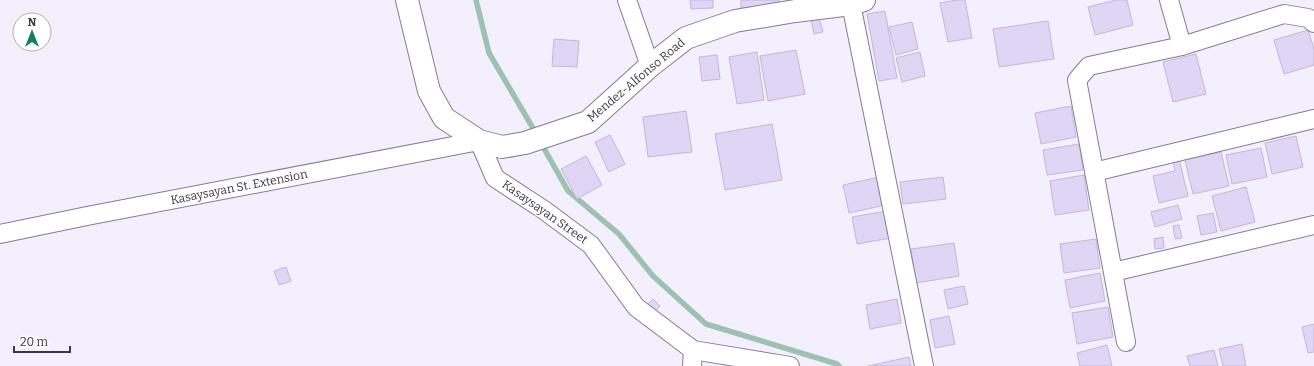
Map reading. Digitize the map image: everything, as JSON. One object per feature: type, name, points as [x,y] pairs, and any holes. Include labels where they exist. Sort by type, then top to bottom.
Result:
[{"type":"main road","name":"Mendez-Alfonso Road","points":[[407,0],[430,91],[444,118],[479,141],[502,147],[525,143],[588,122],[650,66],[686,38],[735,21],[857,2]]},
{"type":"street","points":[[627,0],[650,66]]},
{"type":"street","points":[[1169,0],[1182,46]]},
{"type":"street","points":[[857,2],[924,366]]},
{"type":"street","points":[[1126,342],[1077,80],[1089,66],[1182,46],[1284,14],[1308,18],[1314,23]]},
{"type":"street","points":[[1094,172],[1314,119]]},
{"type":"street","name":"Kasaysayan St. Extension","points":[[0,234],[479,141]]},
{"type":"street","name":"Kasaysayan Street","points":[[479,141],[495,178],[544,210],[591,245],[636,307],[692,358]]},
{"type":"street","points":[[1113,272],[1314,225]]},
{"type":"street","points":[[692,358],[790,366]]},
{"type":"building","points":[[690,0],[713,0],[713,8],[691,9]]},
{"type":"building","points":[[741,0],[779,0],[780,4],[741,8]]},
{"type":"building","points":[[965,0],[972,38],[948,42],[940,3]]},
{"type":"building","points":[[1116,0],[1127,0],[1133,25],[1095,35],[1088,7]]},
{"type":"building","points":[[885,11],[897,78],[879,81],[867,14]]},
{"type":"building","points":[[819,17],[823,32],[814,34],[811,19]]},
{"type":"building","points":[[1048,21],[1054,59],[999,67],[993,29]]},
{"type":"building","points":[[912,22],[918,49],[896,55],[889,27]]},
{"type":"building","points":[[1308,30],[1314,49],[1314,65],[1284,74],[1274,40]]},
{"type":"building","points":[[554,39],[579,41],[577,67],[552,66]]},
{"type":"building","points":[[796,50],[805,94],[768,101],[760,56]]},
{"type":"building","points":[[757,52],[764,100],[737,104],[729,57]]},
{"type":"building","points":[[920,52],[925,76],[902,82],[896,58]]},
{"type":"building","points":[[1196,54],[1206,94],[1173,102],[1163,62]]},
{"type":"building","points":[[717,55],[720,79],[702,81],[699,57]]},
{"type":"building","points":[[1071,106],[1076,137],[1041,144],[1035,113]]},
{"type":"building","points":[[686,111],[692,152],[648,157],[643,117]]},
{"type":"building","points":[[772,124],[782,180],[725,190],[715,134]]},
{"type":"building","points":[[610,135],[625,164],[609,172],[595,142]]},
{"type":"building","points":[[1296,136],[1303,167],[1272,174],[1265,143]]},
{"type":"building","points":[[1079,144],[1083,170],[1047,175],[1043,150]]},
{"type":"building","points":[[1261,148],[1267,177],[1232,184],[1226,155]]},
{"type":"building","points":[[1221,152],[1229,186],[1193,194],[1185,160]]},
{"type":"building","points":[[586,156],[602,185],[577,199],[561,169]]},
{"type":"building","points":[[1179,159],[1188,196],[1159,203],[1153,176],[1175,171],[1173,161]]},
{"type":"building","points":[[1084,175],[1089,210],[1055,215],[1050,181]]},
{"type":"building","points":[[879,177],[885,205],[849,213],[843,185]]},
{"type":"building","points":[[943,177],[946,199],[903,204],[900,182]]},
{"type":"building","points":[[1246,187],[1255,222],[1221,231],[1212,196]]},
{"type":"building","points":[[1178,205],[1182,219],[1155,227],[1151,212]]},
{"type":"building","points":[[887,211],[891,238],[857,244],[852,217]]},
{"type":"building","points":[[1213,213],[1217,232],[1201,235],[1197,216]]},
{"type":"building","points":[[1179,225],[1182,238],[1175,239],[1173,226]]},
{"type":"building","points":[[1163,237],[1164,248],[1155,249],[1154,239]]},
{"type":"building","points":[[1096,239],[1100,268],[1064,273],[1060,244]]},
{"type":"building","points":[[954,243],[959,276],[916,283],[911,249]]},
{"type":"building","points":[[286,267],[291,281],[279,285],[274,271]]},
{"type":"building","points":[[1100,273],[1105,301],[1070,308],[1065,280]]},
{"type":"building","points":[[964,286],[968,304],[948,309],[944,290]]},
{"type":"building","points":[[653,299],[660,306],[653,313],[646,306]]},
{"type":"building","points":[[897,299],[901,323],[870,329],[866,305]]},
{"type":"building","points":[[1108,307],[1113,337],[1077,344],[1072,313]]},
{"type":"building","points":[[949,316],[955,344],[935,348],[930,320]]},
{"type":"building","points":[[1314,324],[1314,352],[1308,353],[1302,327]]},
{"type":"building","points":[[1242,344],[1246,366],[1223,366],[1219,349]]},
{"type":"building","points":[[1107,345],[1112,366],[1080,366],[1077,353]]},
{"type":"building","points":[[1214,350],[1218,366],[1190,366],[1187,356]]},
{"type":"building","points":[[909,357],[911,366],[868,366]]},
{"type":"waterway","points":[[476,0],[489,53],[537,135]]},
{"type":"waterway","points":[[541,143],[568,191],[619,234],[653,276],[706,324],[837,364],[839,366]]}]
